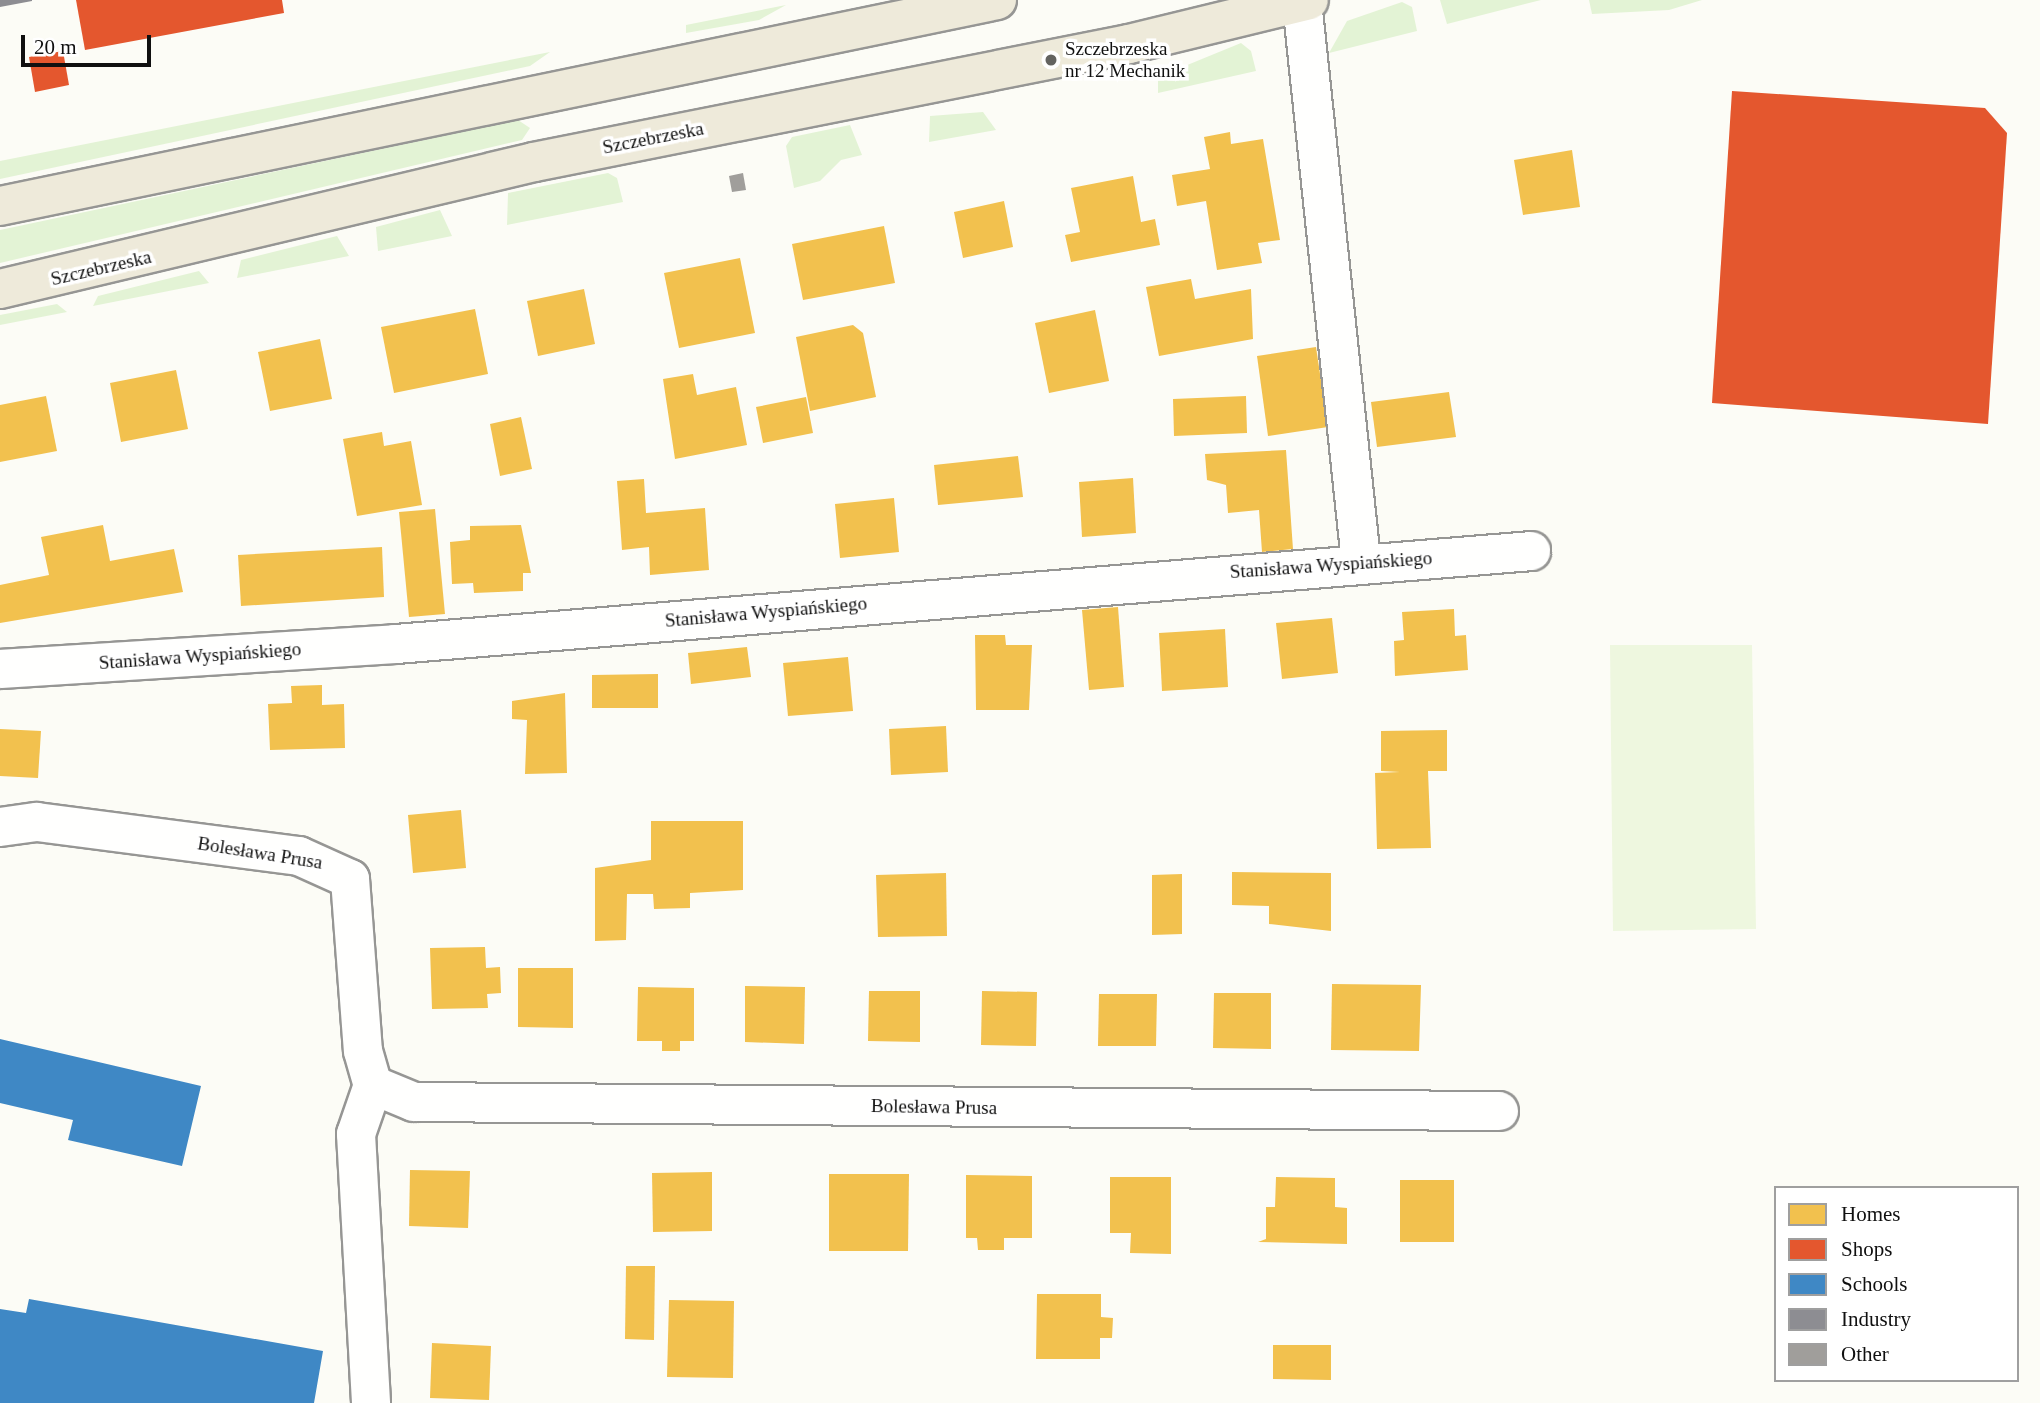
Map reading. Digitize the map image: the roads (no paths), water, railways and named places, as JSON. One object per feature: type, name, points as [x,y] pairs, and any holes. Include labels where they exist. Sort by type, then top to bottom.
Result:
[{"type":"main road","points":[[0,206],[997,0]]},
{"type":"main road","name":"Szczebrzeska","points":[[0,289],[534,162],[1129,44],[1305,1]]},
{"type":"street","points":[[1305,1],[1361,561]]},
{"type":"street","name":"Stanisława Wyspiańskiego","points":[[0,669],[396,644],[1361,561],[1531,551]]},
{"type":"street","name":"Bolesława Prusa","points":[[0,827],[37,822],[299,856],[336,867],[350,879],[355,898],[363,1051],[373,1085],[414,1102],[1499,1111]]},
{"type":"street","points":[[371,1403],[356,1134],[373,1085]]},
{"type":"place","name":"Szczebrzeska nr 12 Mechanik","points":[[1051,60]]}]
